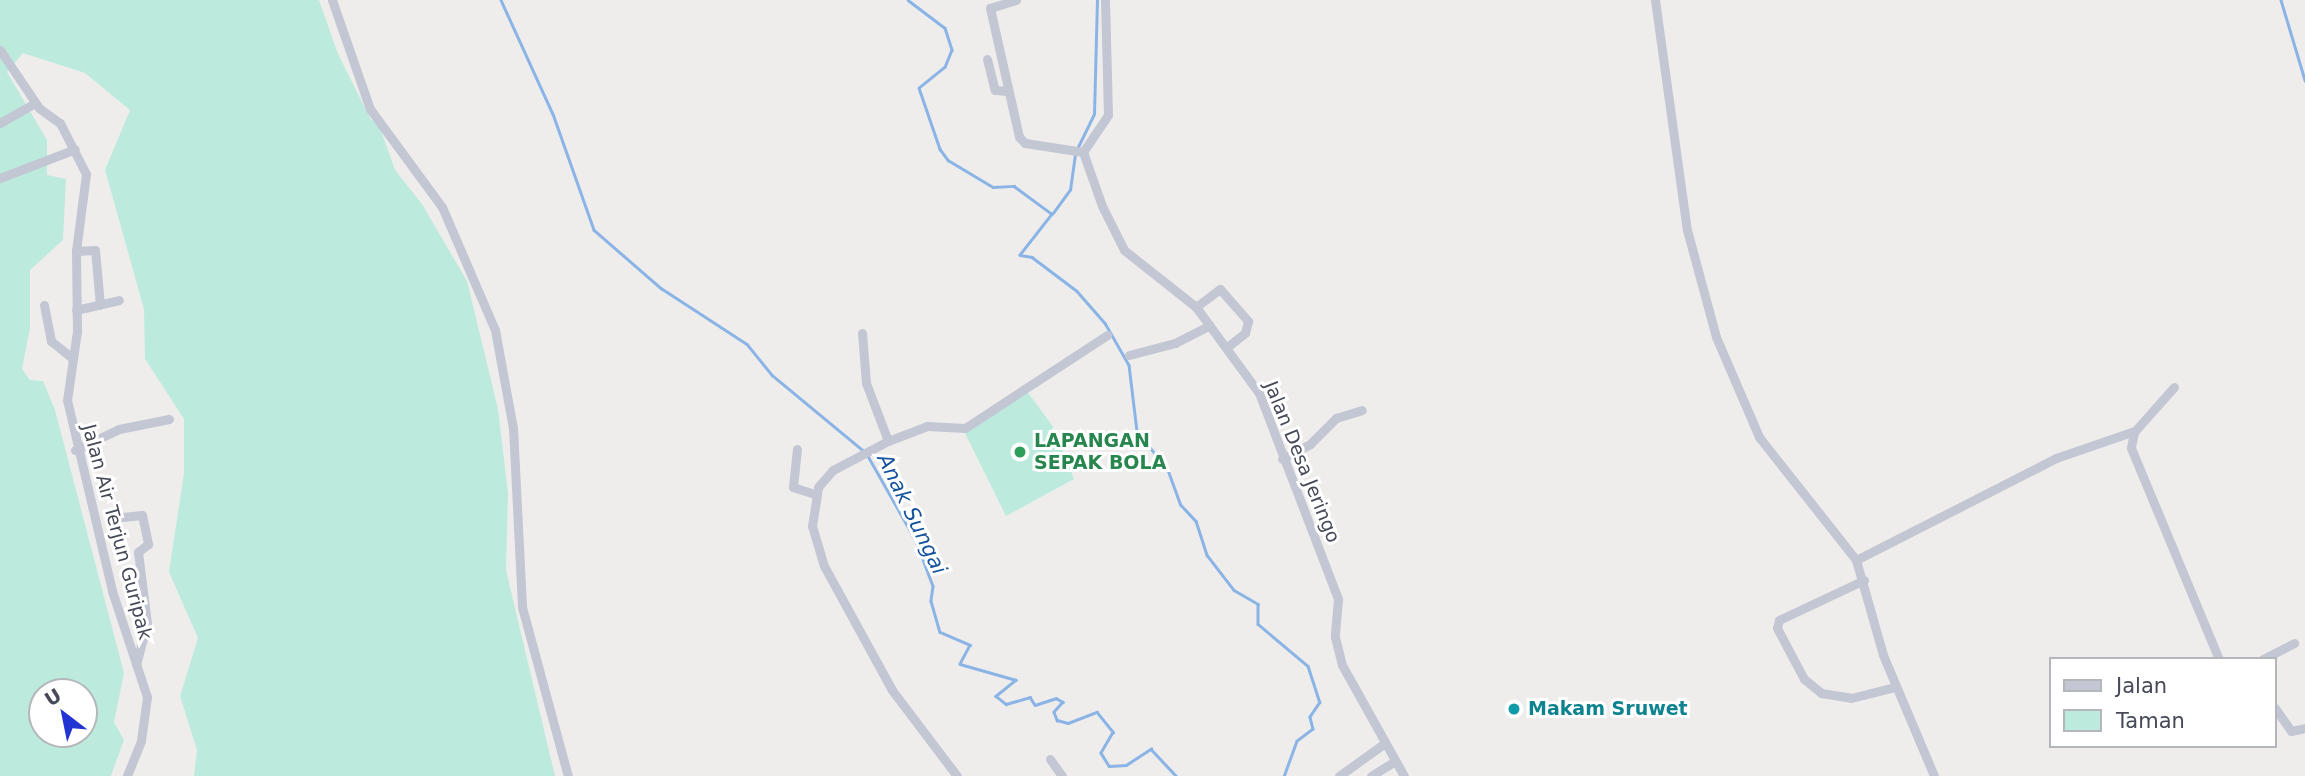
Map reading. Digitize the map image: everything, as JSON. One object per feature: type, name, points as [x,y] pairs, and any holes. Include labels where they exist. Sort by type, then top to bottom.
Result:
[{"type":"street","points":[[332,0],[370,109],[442,207],[495,330],[513,428],[522,607],[568,776]]},
{"type":"street","points":[[1016,0],[990,8],[1007,91],[1022,142],[1073,150],[1108,116],[1105,0]]},
{"type":"street","points":[[1655,0],[1686,230],[1716,337],[1759,437],[1856,560],[1895,687],[1934,776]]},
{"type":"street","name":"Jalan Air Terjun Guripak","points":[[0,50],[35,103],[61,123],[86,174],[76,251],[76,310],[67,400],[75,450],[147,706],[127,776]]},
{"type":"street","points":[[987,59],[995,90],[1007,91]]},
{"type":"street","points":[[0,123],[35,103]]},
{"type":"street","points":[[0,178],[75,149]]},
{"type":"street","name":"Jalan Desa Jeringo","points":[[1073,150],[1124,250],[1196,307],[1259,393],[1282,459],[1338,599],[1335,637],[1342,665],[1404,776]]},
{"type":"street","points":[[76,251],[95,250],[100,305]]},
{"type":"street","points":[[1196,307],[1220,289],[1248,321],[1245,333],[1227,347]]},
{"type":"street","points":[[76,310],[120,300]]},
{"type":"street","points":[[44,305],[51,341],[71,357]]},
{"type":"street","points":[[1129,355],[1175,343],[1210,324]]},
{"type":"street","points":[[862,333],[866,383],[888,441]]},
{"type":"street","points":[[957,776],[892,690],[824,566],[812,526],[817,495],[824,477],[888,441],[928,426],[965,428],[1107,335]]},
{"type":"street","points":[[1856,560],[2047,462],[2135,430],[2174,387]]},
{"type":"street","points":[[1282,459],[1310,444],[1336,418],[1362,410]]},
{"type":"street","points":[[75,450],[119,429],[169,419]]},
{"type":"street","points":[[2135,430],[2132,451],[2218,657]]},
{"type":"street","points":[[797,449],[793,487],[817,495]]},
{"type":"street","points":[[113,518],[142,516],[148,544],[138,550],[147,623],[135,667]]},
{"type":"street","points":[[1864,580],[1779,620],[1777,628],[1804,679],[1821,693],[1845,698],[1895,687]]},
{"type":"street","points":[[2267,657],[2294,643]]},
{"type":"street","points":[[2277,711],[2291,732],[2305,728]]},
{"type":"street","points":[[1339,776],[1385,743]]},
{"type":"street","points":[[1050,759],[1062,776]]},
{"type":"street","points":[[1371,776],[1395,761]]},
{"type":"green space","points":[[0,0],[319,0],[338,54],[371,120],[378,122],[395,170],[422,204],[467,281],[498,409],[508,493],[506,570],[555,776],[194,776],[197,750],[180,696],[198,638],[169,572],[184,473],[184,419],[145,359],[144,309],[105,170],[130,110],[85,73],[23,53],[7,72],[47,140],[47,175],[66,179],[63,240],[30,270],[30,328],[22,369],[30,380],[43,381],[55,410],[124,673],[114,722],[124,740],[111,776],[0,776]]},
{"type":"green space","name":"LAPANGAN SEPAK BOLA","points":[[1026,390],[1054,428],[1074,479],[1006,516],[963,429]]},
{"type":"waterway","name":"Anak Sungai","points":[[501,0],[553,114],[594,230],[661,288],[747,344],[772,375],[864,451]]},
{"type":"waterway","points":[[908,0],[945,28],[952,50],[945,67],[919,88],[940,149],[948,160],[993,187],[1014,186],[1052,214],[1020,255],[1032,257],[1077,291],[1105,323],[1129,365],[1137,431],[1168,470],[1181,505],[1196,521],[1207,555],[1234,590],[1258,604],[1258,624],[1308,666],[1320,702],[1310,717],[1313,729],[1297,741],[1284,776]]},
{"type":"waterway","points":[[1053,213],[1070,190],[1075,153],[1094,114],[1097,0]]},
{"type":"waterway","points":[[2281,0],[2305,80]]},
{"type":"waterway","name":"Anak Sungai","points":[[868,456],[916,541],[933,586],[931,601],[940,632],[970,645],[960,664],[1016,680],[996,696],[1006,704],[1030,697],[1035,705],[1056,698],[1063,702],[1054,712],[1057,720],[1068,723],[1097,712],[1113,732],[1101,753],[1109,766],[1126,765],[1151,749],[1176,776]]},
{"type":"place","name":"LAPANGAN SEPAK BOLA","points":[[1020,452]]},
{"type":"place","name":"Makam Sruwet","points":[[1514,709]]}]
